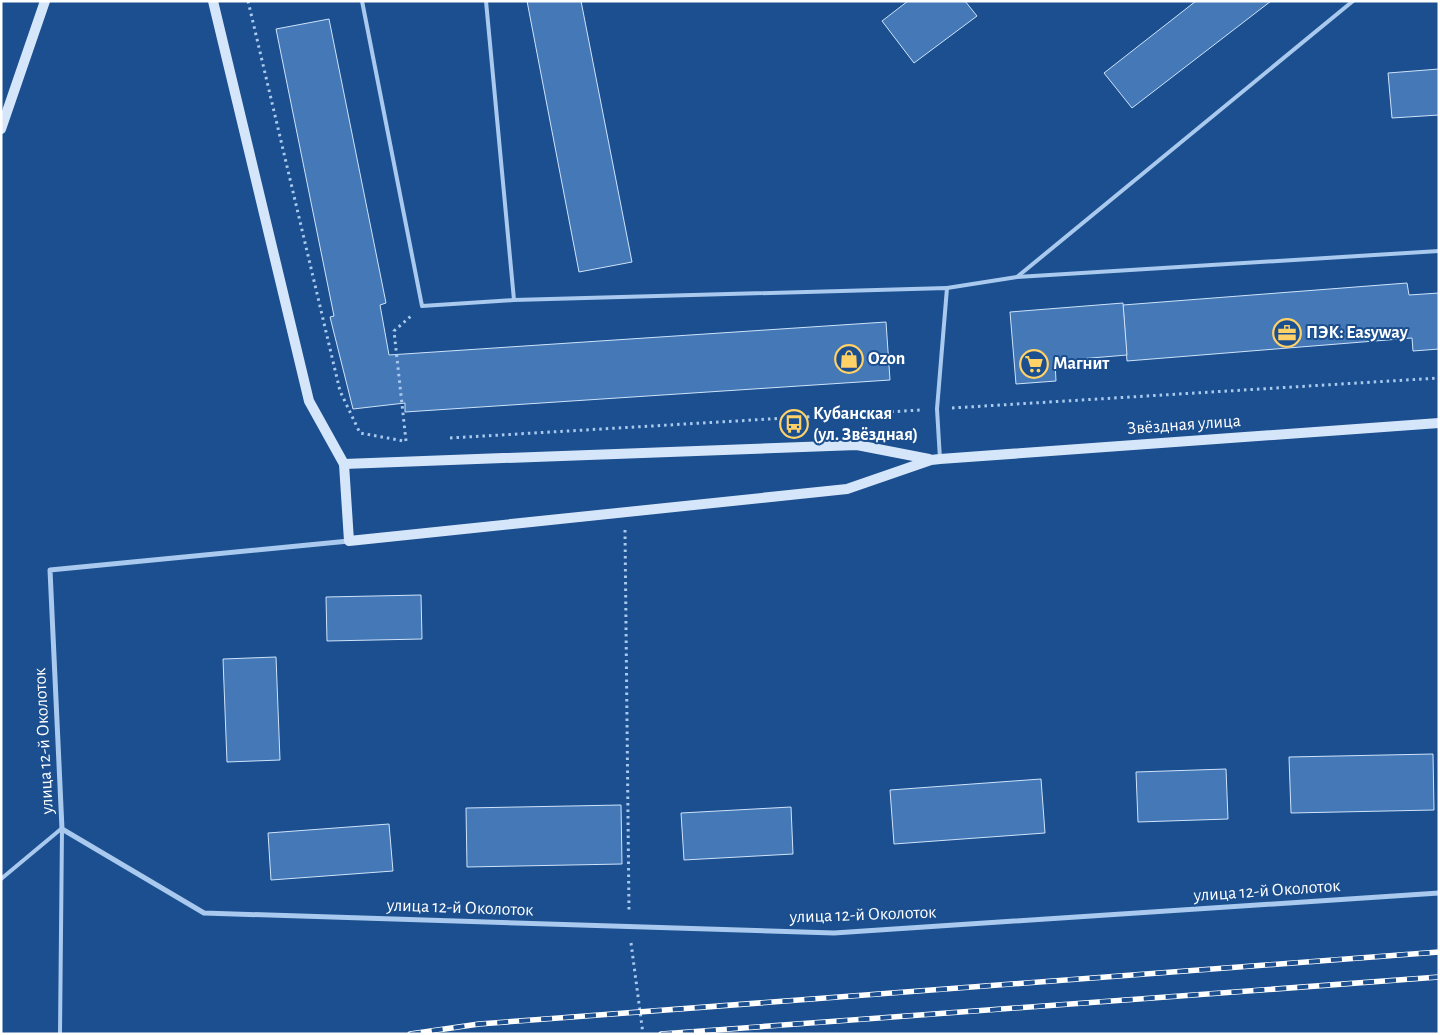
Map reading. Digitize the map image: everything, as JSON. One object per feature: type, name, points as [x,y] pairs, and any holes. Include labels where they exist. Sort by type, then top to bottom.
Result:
[{"type":"main road","points":[[1,128],[45,1]]},
{"type":"main road","points":[[213,1],[309,401],[344,464],[349,541],[847,489],[936,459]]},
{"type":"main road","name":"Звёздная улица","points":[[936,459],[1439,423]]},
{"type":"main road","points":[[344,464],[857,445],[936,459]]},
{"type":"street","name":"улица 12-й Околоток","points":[[349,541],[50,570],[62,829],[204,913],[834,934],[1439,893]]},
{"type":"lane","points":[[362,1],[422,306],[514,300],[947,288],[1017,277],[1439,251]]},
{"type":"lane","points":[[486,1],[514,300]]},
{"type":"lane","points":[[1017,277],[1353,1]]},
{"type":"lane","points":[[936,459],[937,409],[947,288]]},
{"type":"lane","points":[[1,879],[62,829]]},
{"type":"lane","points":[[60,1034],[62,829]]},
{"type":"path","points":[[248,1],[340,391],[360,433],[416,441]]},
{"type":"path","points":[[406,441],[394,331],[422,306]]},
{"type":"path","points":[[445,439],[1439,378]]},
{"type":"path","points":[[625,512],[629,927],[644,1034]]},
{"type":"building","points":[[527,1],[581,1],[632,262],[579,272]]},
{"type":"building","points":[[908,1],[965,1],[977,16],[914,63],[882,21]]},
{"type":"building","points":[[1196,1],[1271,1],[1132,108],[1104,73]]},
{"type":"building","points":[[329,19],[386,303],[380,305],[389,355],[886,322],[890,380],[405,412],[405,403],[353,409],[330,317],[334,316],[276,29]]},
{"type":"building","points":[[1439,69],[1439,115],[1392,118],[1388,73]]},
{"type":"building","points":[[1407,283],[1409,295],[1439,293],[1439,349],[1413,351],[1412,338],[1127,361],[1123,305]]},
{"type":"building","points":[[1123,303],[1127,355],[1055,361],[1056,381],[1016,384],[1010,312]]},
{"type":"building","points":[[421,595],[422,639],[327,641],[326,597]]},
{"type":"building","points":[[276,657],[280,760],[227,762],[223,659]]},
{"type":"building","points":[[1433,754],[1434,810],[1291,813],[1289,757]]},
{"type":"building","points":[[1226,769],[1228,819],[1138,822],[1136,772]]},
{"type":"building","points":[[1041,779],[1045,833],[894,844],[890,790]]},
{"type":"building","points":[[621,805],[622,864],[467,867],[466,808]]},
{"type":"building","points":[[791,807],[793,854],[684,860],[681,813]]},
{"type":"building","points":[[389,824],[393,871],[271,880],[268,833]]},
{"type":"railway","points":[[410,1034],[479,1024],[1439,952]]},
{"type":"railway","points":[[661,1034],[1439,977]]},
{"type":"place","name":"ПЭК: Easyway","points":[[1287,333]]},
{"type":"place","name":"Ozon","points":[[849,359]]},
{"type":"place","name":"Магнит","points":[[1034,364]]},
{"type":"place","name":"Кубанская (ул. Звёздная)","points":[[794,424]]}]
